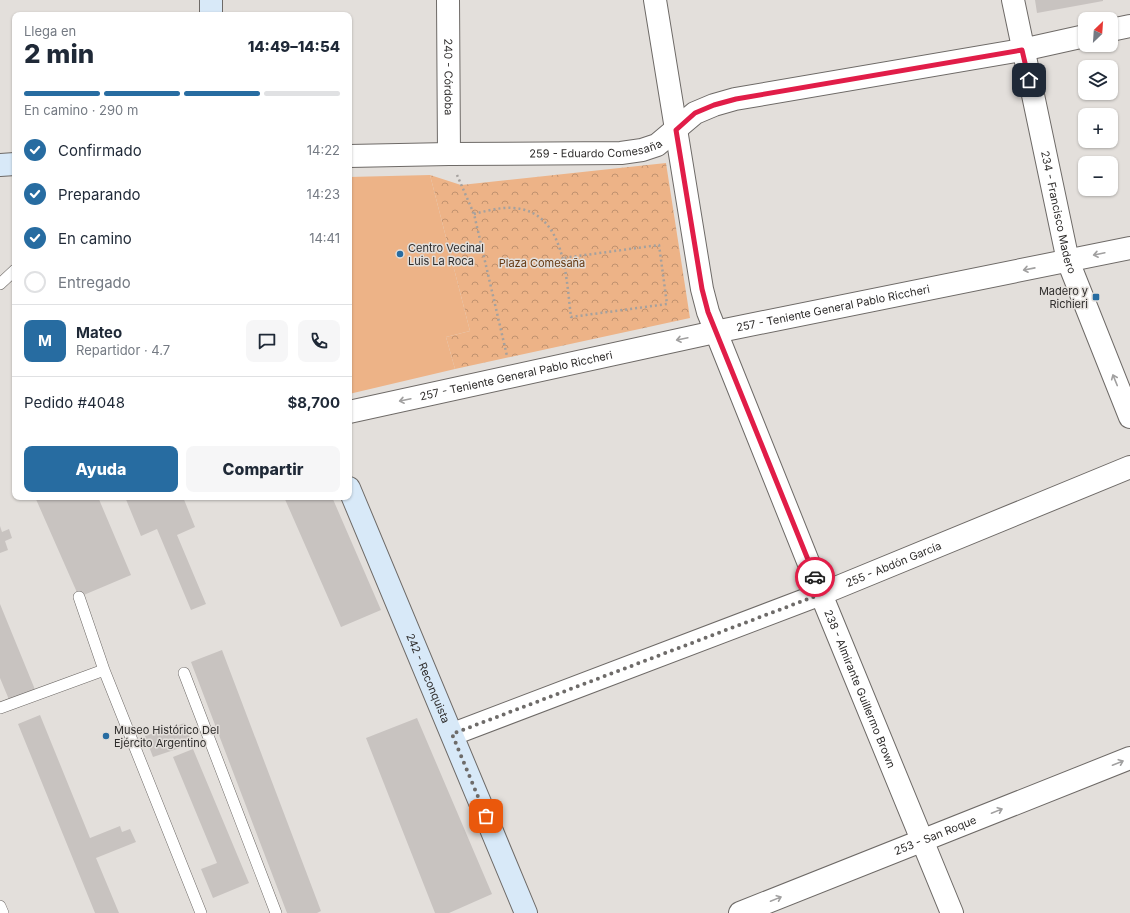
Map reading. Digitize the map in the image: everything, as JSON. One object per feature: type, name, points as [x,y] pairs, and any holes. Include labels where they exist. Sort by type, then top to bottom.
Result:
[{"type":"street","points":[[211,0],[211,12]]},
{"type":"street","name":"240 - Córdoba","points":[[448,0],[449,154]]},
{"type":"street","name":"238 - Almirante Guillermo Brown","points":[[655,0],[702,289],[715,332],[952,913]]},
{"type":"street","name":"234 - Francisco Madero","points":[[1013,0],[1022,50],[1068,261],[1130,417]]},
{"type":"street","points":[[1118,29],[1130,26]]},
{"type":"street","name":"259 - Eduardo Comesaña","points":[[352,156],[621,153],[642,150],[658,145],[695,113],[714,105],[736,99],[1022,50],[1078,38]]},
{"type":"street","points":[[0,165],[12,164]]},
{"type":"street","name":"257 - Teniente General Pablo Riccheri","points":[[352,411],[715,332],[1130,248]]},
{"type":"street","name":"255 - Abdón García","points":[[452,734],[821,594],[1130,467]]},
{"type":"street","name":"242 - Reconquista","points":[[352,495],[526,913]]},
{"type":"street","name":"253 - San Roque","points":[[740,913],[1130,758]]},
{"type":"lane","points":[[0,284],[12,273]]},
{"type":"lane","points":[[79,597],[104,670],[201,913]]},
{"type":"lane","points":[[0,708],[104,670]]},
{"type":"lane","points":[[184,674],[276,913]]},
{"type":"lane","points":[[0,906],[3,913]]},
{"type":"path","points":[[449,154],[474,214],[512,377]]},
{"type":"path","points":[[474,214],[510,208],[532,213],[546,222],[557,241],[563,258],[572,317],[667,304],[659,245],[563,258]]},
{"type":"green space","name":"Plaza Comesaña","points":[[666,163],[690,318],[455,369],[446,337],[470,331],[430,175],[461,185]]},
{"type":"green space","name":"Centro Vecinal Luis La Roca","points":[[430,175],[470,331],[446,337],[455,369],[352,393],[352,177]]},
{"type":"building","points":[[1035,0],[1103,0],[1103,1],[1037,13]]},
{"type":"building","points":[[36,500],[99,500],[131,575],[79,597]]},
{"type":"building","points":[[126,500],[184,500],[195,527],[177,535],[206,604],[191,610],[157,529],[141,536]]},
{"type":"building","points":[[285,500],[333,500],[381,610],[341,627]]},
{"type":"building","points":[[0,526],[2,532],[9,529],[12,538],[5,541],[8,550],[0,553]]},
{"type":"building","points":[[0,604],[36,692],[10,702],[0,678]]},
{"type":"building","points":[[222,650],[321,911],[317,913],[287,913],[191,662]]},
{"type":"building","points":[[40,715],[90,838],[120,826],[122,832],[130,829],[136,842],[96,858],[119,913],[95,913],[18,724]]},
{"type":"building","points":[[417,718],[492,894],[449,913],[435,913],[366,738]]},
{"type":"building","points":[[185,723],[192,744],[153,757],[145,736]]},
{"type":"building","points":[[193,749],[249,883],[213,898],[201,869],[217,863],[173,757]]},
{"type":"way so far","points":[[486,816],[452,734],[821,594],[815,577]]},
{"type":"place","name":"Centro Vecinal Luis La Roca","points":[[400,254]]},
{"type":"place","name":"Madero y Richieri","points":[[1096,297]]},
{"type":"place","name":"Museo Histórico Del Ejército Argentino","points":[[106,736]]},
{"type":"route","points":[[815,577],[708,312],[702,289],[676,130],[695,113],[714,105],[736,99],[1022,50],[1029,80]]}]
